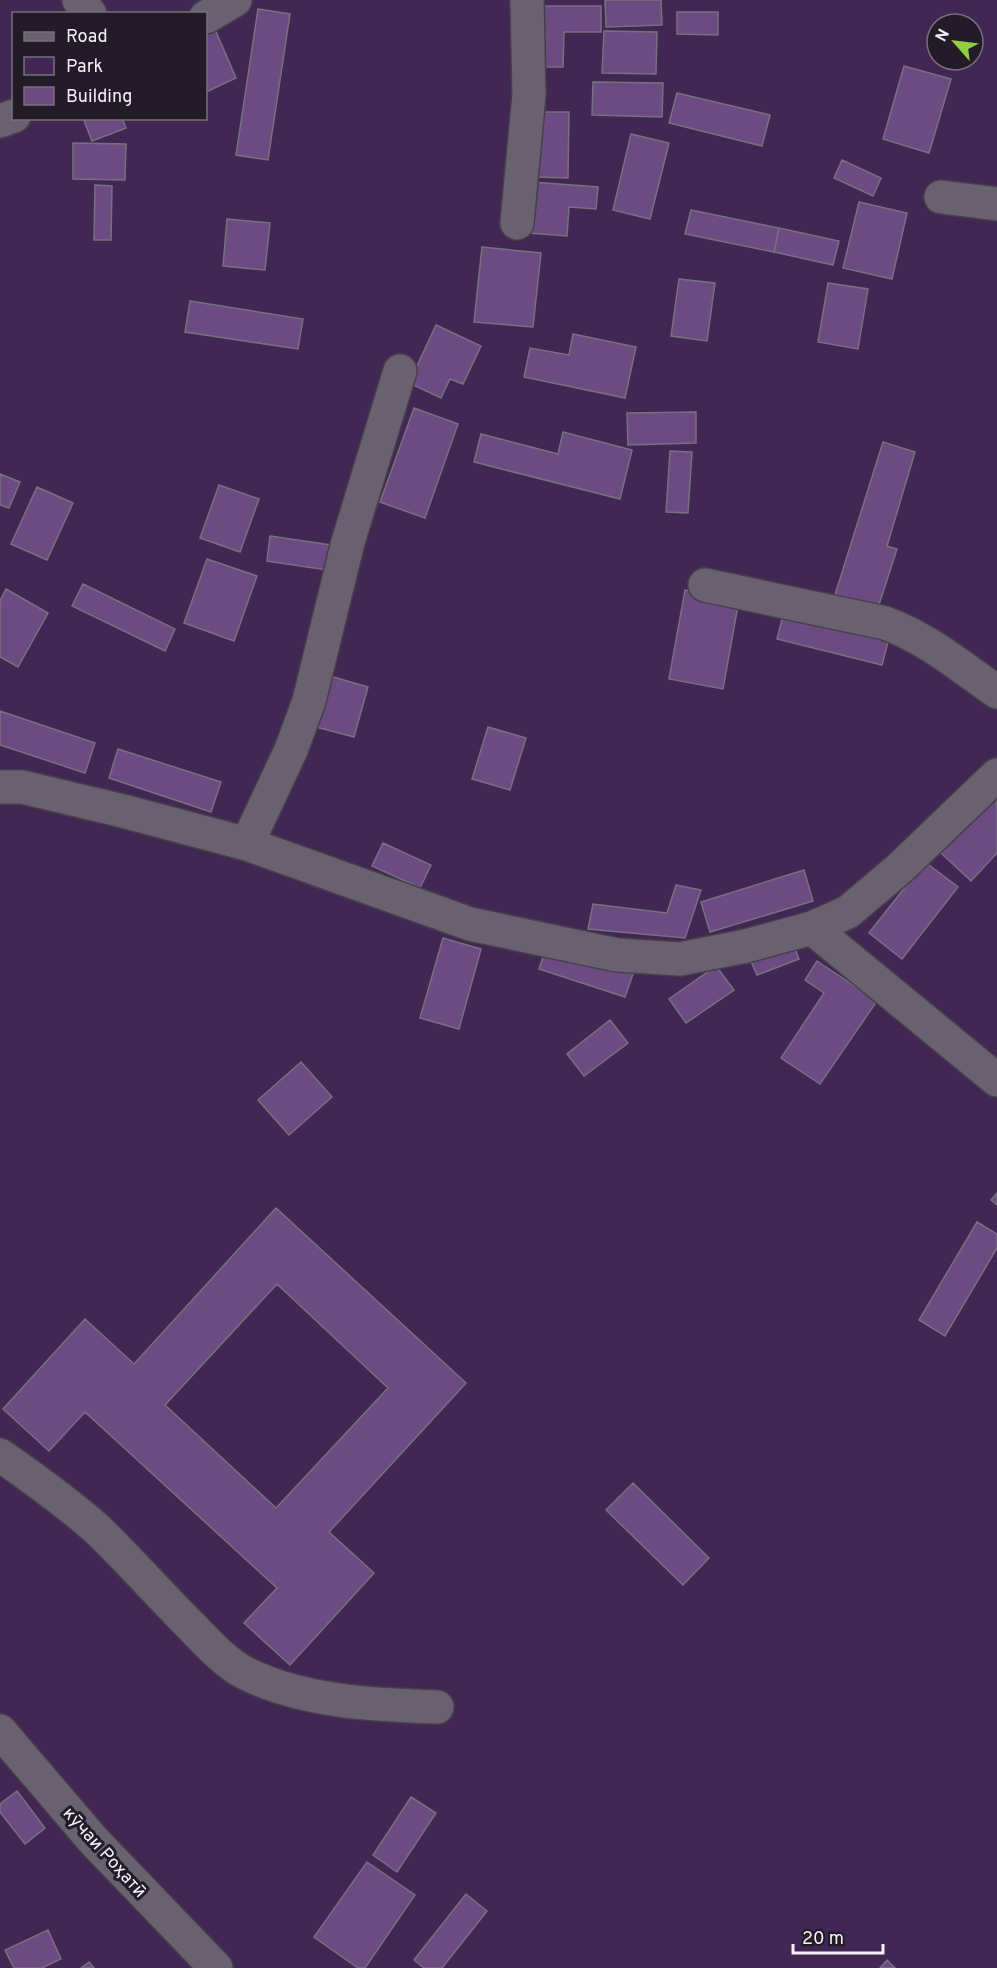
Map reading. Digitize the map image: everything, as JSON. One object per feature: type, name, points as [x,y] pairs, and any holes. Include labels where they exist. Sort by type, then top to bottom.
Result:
[{"type":"street","points":[[79,0],[88,12]]},
{"type":"street","points":[[207,16],[235,0]]},
{"type":"street","points":[[517,223],[529,95],[527,0]]},
{"type":"street","points":[[941,197],[997,204]]},
{"type":"street","points":[[247,844],[291,750],[309,701],[348,542],[400,371]]},
{"type":"street","points":[[705,585],[885,623],[903,629],[997,692]]},
{"type":"street","points":[[0,787],[22,787],[247,844],[470,924],[617,956],[680,959],[746,946],[812,928],[848,912],[900,868],[997,775]]},
{"type":"street","points":[[812,928],[997,1080]]},
{"type":"street","points":[[0,1455],[97,1529],[224,1659],[243,1672],[271,1684],[345,1701],[437,1707]]},
{"type":"street","name":"кӯчаи Роҳатӣ","points":[[0,1731],[93,1840],[216,1968]]},
{"type":"green space","points":[[0,0],[997,0],[997,1968],[0,1968]]},
{"type":"building","points":[[605,0],[661,0],[662,25],[606,27]]},
{"type":"building","points":[[533,6],[601,6],[601,32],[564,32],[563,67],[533,67]]},
{"type":"building","points":[[258,9],[290,14],[268,160],[236,155]]},
{"type":"building","points":[[677,12],[718,12],[718,35],[677,34]]},
{"type":"building","points":[[214,27],[236,78],[207,92],[207,30]]},
{"type":"building","points":[[604,31],[657,32],[656,74],[602,73]]},
{"type":"building","points":[[904,66],[951,79],[929,153],[883,139]]},
{"type":"building","points":[[593,82],[663,83],[662,117],[592,115]]},
{"type":"building","points":[[677,93],[770,115],[762,146],[669,123]]},
{"type":"building","points":[[537,112],[569,112],[568,178],[535,177]]},
{"type":"building","points":[[84,120],[123,120],[126,128],[92,141]]},
{"type":"building","points":[[631,134],[669,143],[650,219],[613,210]]},
{"type":"building","points":[[73,143],[126,144],[125,180],[73,179]]},
{"type":"building","points":[[842,160],[881,178],[873,196],[834,178]]},
{"type":"building","points":[[532,182],[598,187],[596,209],[569,207],[567,236],[528,233]]},
{"type":"building","points":[[95,185],[112,186],[111,240],[94,240]]},
{"type":"building","points":[[859,202],[907,213],[892,279],[843,268]]},
{"type":"building","points":[[691,210],[779,228],[774,252],[685,234]]},
{"type":"building","points":[[227,219],[270,223],[265,270],[223,266]]},
{"type":"building","points":[[779,228],[839,241],[833,265],[774,252]]},
{"type":"building","points":[[482,247],[541,253],[533,327],[474,322]]},
{"type":"building","points":[[679,279],[715,283],[707,341],[671,336]]},
{"type":"building","points":[[828,283],[868,289],[858,349],[818,342]]},
{"type":"building","points":[[190,301],[303,319],[298,349],[185,332]]},
{"type":"building","points":[[436,325],[481,346],[463,384],[450,379],[441,398],[409,383]]},
{"type":"building","points":[[573,334],[636,347],[625,398],[524,377],[530,348],[569,355]]},
{"type":"building","points":[[414,408],[458,424],[425,518],[380,502]]},
{"type":"building","points":[[696,412],[696,443],[628,445],[627,413]]},
{"type":"building","points":[[563,432],[632,450],[620,499],[474,462],[481,434],[558,454]]},
{"type":"building","points":[[883,442],[915,452],[887,546],[897,549],[876,614],[833,601]]},
{"type":"building","points":[[670,451],[692,452],[688,513],[666,512]]},
{"type":"building","points":[[0,474],[20,482],[9,508],[0,505]]},
{"type":"building","points":[[219,485],[259,499],[240,552],[200,538]]},
{"type":"building","points":[[37,487],[73,503],[47,560],[11,544]]},
{"type":"building","points":[[270,536],[331,545],[327,570],[267,561]]},
{"type":"building","points":[[207,559],[257,576],[234,641],[184,623]]},
{"type":"building","points":[[83,584],[175,629],[165,651],[72,606]]},
{"type":"building","points":[[6,589],[48,613],[18,667],[0,657],[0,601]]},
{"type":"building","points":[[685,590],[739,600],[723,689],[669,679]]},
{"type":"building","points":[[786,604],[891,630],[882,665],[777,639]]},
{"type":"building","points":[[330,676],[368,687],[354,737],[316,727]]},
{"type":"building","points":[[0,711],[95,743],[85,773],[0,745]]},
{"type":"building","points":[[488,727],[526,738],[510,790],[472,779]]},
{"type":"building","points":[[118,749],[221,782],[211,812],[109,778]]},
{"type":"building","points":[[997,793],[997,853],[971,881],[941,853]]},
{"type":"building","points":[[383,843],[431,865],[420,888],[372,866]]},
{"type":"building","points":[[925,862],[958,887],[902,959],[869,933]]},
{"type":"building","points":[[804,870],[813,901],[710,932],[701,902]]},
{"type":"building","points":[[676,885],[701,890],[685,938],[588,929],[593,904],[667,913]]},
{"type":"building","points":[[443,938],[481,949],[459,1029],[420,1018]]},
{"type":"building","points":[[792,940],[799,959],[757,975],[749,957]]},
{"type":"building","points":[[547,945],[633,974],[625,997],[539,969]]},
{"type":"building","points":[[817,961],[877,1001],[820,1084],[781,1058],[824,993],[805,980]]},
{"type":"building","points":[[716,966],[734,990],[686,1023],[669,999]]},
{"type":"building","points":[[610,1020],[628,1043],[584,1076],[567,1054]]},
{"type":"building","points":[[301,1062],[332,1097],[289,1135],[258,1100]]},
{"type":"building","points":[[997,1193],[997,1205],[991,1200]]},
{"type":"building","points":[[276,1208],[466,1383],[329,1532],[374,1573],[290,1665],[244,1623],[277,1588],[85,1412],[49,1451],[3,1409],[85,1319],[134,1364]],"holes":[[[277,1284],[388,1388],[276,1508],[165,1405]]]},
{"type":"building","points":[[977,1222],[997,1234],[997,1248],[945,1336],[919,1320]]},
{"type":"building","points":[[633,1483],[709,1558],[683,1585],[606,1510]]},
{"type":"building","points":[[17,1791],[45,1828],[25,1844],[0,1812],[0,1804]]},
{"type":"building","points":[[411,1797],[436,1813],[397,1872],[373,1855]]},
{"type":"building","points":[[367,1862],[415,1895],[365,1968],[358,1968],[314,1937]]},
{"type":"building","points":[[466,1894],[487,1911],[442,1968],[424,1968],[414,1960]]},
{"type":"building","points":[[48,1930],[61,1959],[42,1968],[14,1968],[5,1950]]},
{"type":"building","points":[[887,1960],[895,1968],[880,1968]]},
{"type":"building","points":[[89,1962],[94,1968],[81,1968]]}]
